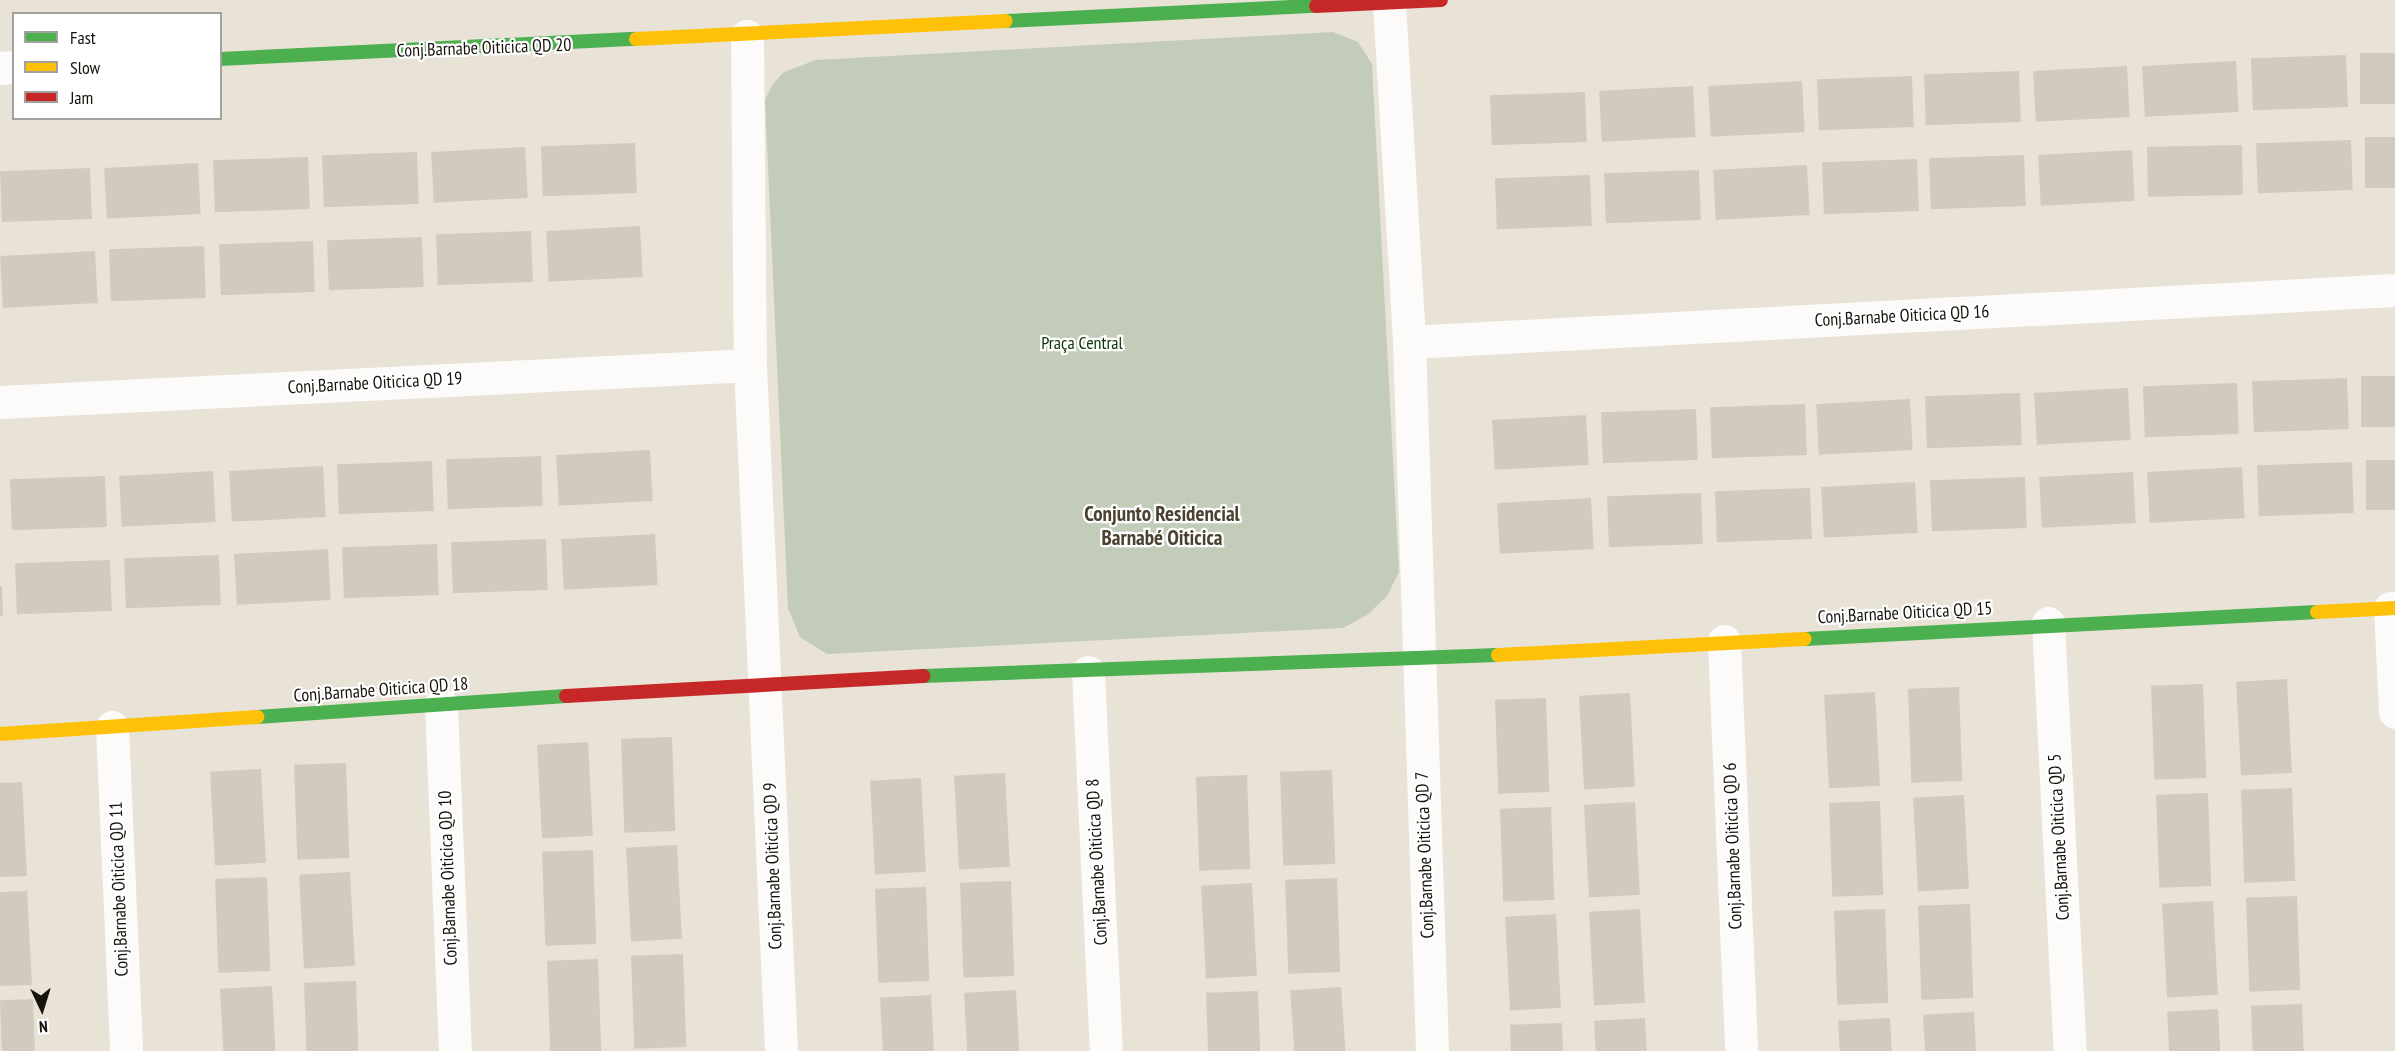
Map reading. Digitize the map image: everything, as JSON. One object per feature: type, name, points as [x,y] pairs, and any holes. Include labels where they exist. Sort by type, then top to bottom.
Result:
[{"type":"street","name":"Conj.Barnabe Oiticica QD 20","points":[[222,59],[747,36],[1063,7],[1389,3],[1441,0]]},
{"type":"street","name":"Conj.Barnabe Oiticica QD 7","points":[[1389,3],[1409,342],[1417,659],[1432,1051]]},
{"type":"street","name":"Conj.Barnabe Oiticica QD 9","points":[[747,36],[750,365],[781,1051]]},
{"type":"street","name":"Conj.Barnabe Oiticica QD 16","points":[[1409,342],[2395,290]]},
{"type":"street","name":"Conj.Barnabe Oiticica QD 19","points":[[0,402],[750,365]]},
{"type":"street","name":"Conj.Barnabe Oiticica QD 15","points":[[1088,672],[1417,659],[2048,623],[2392,608]]},
{"type":"street","points":[[2392,608],[2395,712]]},
{"type":"street","name":"Conj.Barnabe Oiticica QD 5","points":[[2048,623],[2070,1051]]},
{"type":"street","name":"Conj.Barnabe Oiticica QD 6","points":[[1724,641],[1741,1051]]},
{"type":"street","name":"Conj.Barnabe Oiticica QD 18","points":[[0,734],[765,682],[1088,672]]},
{"type":"street","name":"Conj.Barnabe Oiticica QD 8","points":[[1088,672],[1106,1051]]},
{"type":"street","name":"Conj.Barnabe Oiticica QD 10","points":[[441,704],[455,1051]]},
{"type":"street","name":"Conj.Barnabe Oiticica QD 11","points":[[112,727],[126,1051]]},
{"type":"green space","name":"Praça Central","points":[[1333,32],[1358,42],[1372,64],[1399,572],[1387,596],[1367,615],[1343,628],[827,654],[800,637],[788,608],[765,100],[772,85],[784,72],[816,60]]},
{"type":"building","points":[[2360,53],[2395,53],[2395,104],[2360,104]]},
{"type":"building","points":[[2346,55],[2348,107],[2253,110],[2251,58]]},
{"type":"building","points":[[2236,61],[2239,112],[2145,117],[2142,66]]},
{"type":"building","points":[[2127,66],[2130,117],[2036,122],[2033,71]]},
{"type":"building","points":[[2019,71],[2021,122],[1926,125],[1924,74]]},
{"type":"building","points":[[1912,76],[1914,127],[1819,130],[1817,79]]},
{"type":"building","points":[[1802,81],[1805,132],[1711,137],[1708,86]]},
{"type":"building","points":[[1693,86],[1696,137],[1602,142],[1599,91]]},
{"type":"building","points":[[1585,92],[1587,142],[1492,145],[1490,95]]},
{"type":"building","points":[[2365,137],[2395,137],[2395,188],[2365,188]]},
{"type":"building","points":[[2351,140],[2353,190],[2258,193],[2256,143]]},
{"type":"building","points":[[635,143],[637,193],[543,196],[541,146]]},
{"type":"building","points":[[2242,145],[2243,195],[2148,197],[2147,147]]},
{"type":"building","points":[[525,147],[528,198],[434,203],[431,152]]},
{"type":"building","points":[[2132,150],[2135,201],[2041,206],[2038,155]]},
{"type":"building","points":[[417,152],[419,204],[324,207],[322,155]]},
{"type":"building","points":[[2024,155],[2026,206],[1931,209],[1929,158]]},
{"type":"building","points":[[308,157],[310,209],[215,212],[213,160]]},
{"type":"building","points":[[1917,159],[1919,211],[1824,214],[1822,162]]},
{"type":"building","points":[[198,163],[201,214],[107,219],[104,168]]},
{"type":"building","points":[[1807,165],[1810,215],[1716,220],[1713,170]]},
{"type":"building","points":[[90,168],[92,219],[2,222],[0,171]]},
{"type":"building","points":[[1699,170],[1701,220],[1606,223],[1604,173]]},
{"type":"building","points":[[1590,175],[1592,226],[1497,229],[1495,178]]},
{"type":"building","points":[[640,226],[643,277],[549,282],[546,231]]},
{"type":"building","points":[[531,231],[533,282],[438,285],[436,234]]},
{"type":"building","points":[[422,237],[424,287],[329,290],[327,240]]},
{"type":"building","points":[[313,241],[315,292],[221,295],[219,244]]},
{"type":"building","points":[[204,246],[206,298],[111,301],[109,249]]},
{"type":"building","points":[[95,251],[98,303],[3,308],[0,256]]},
{"type":"building","points":[[2361,376],[2395,376],[2395,427],[2361,427]]},
{"type":"building","points":[[2347,378],[2349,429],[2254,432],[2252,381]]},
{"type":"building","points":[[2237,383],[2239,434],[2145,437],[2143,386]]},
{"type":"building","points":[[2128,388],[2131,440],[2037,445],[2034,393]]},
{"type":"building","points":[[2020,393],[2022,445],[1927,448],[1925,396]]},
{"type":"building","points":[[1910,399],[1913,450],[1819,455],[1816,404]]},
{"type":"building","points":[[1805,404],[1807,455],[1712,458],[1710,407]]},
{"type":"building","points":[[1696,409],[1698,460],[1603,463],[1601,412]]},
{"type":"building","points":[[1586,415],[1589,465],[1495,470],[1492,420]]},
{"type":"building","points":[[650,450],[653,501],[559,506],[556,455]]},
{"type":"building","points":[[541,456],[543,506],[448,509],[446,459]]},
{"type":"building","points":[[2366,460],[2395,460],[2395,510],[2366,510]]},
{"type":"building","points":[[432,461],[434,511],[339,514],[337,464]]},
{"type":"building","points":[[2352,462],[2354,513],[2259,516],[2257,465]]},
{"type":"building","points":[[323,466],[326,517],[232,522],[229,471]]},
{"type":"building","points":[[2242,467],[2245,518],[2150,523],[2147,472]]},
{"type":"building","points":[[213,471],[216,522],[122,527],[119,476]]},
{"type":"building","points":[[2133,472],[2136,523],[2042,528],[2039,477]]},
{"type":"building","points":[[105,476],[107,527],[12,530],[10,479]]},
{"type":"building","points":[[2025,477],[2027,528],[1932,531],[1930,480]]},
{"type":"building","points":[[1915,482],[1918,533],[1824,538],[1821,487]]},
{"type":"building","points":[[1810,488],[1812,539],[1717,542],[1715,491]]},
{"type":"building","points":[[1701,493],[1703,544],[1609,547],[1607,496]]},
{"type":"building","points":[[1591,498],[1594,549],[1500,554],[1497,503]]},
{"type":"building","points":[[655,534],[658,585],[564,590],[561,539]]},
{"type":"building","points":[[546,539],[548,590],[453,593],[451,542]]},
{"type":"building","points":[[437,544],[439,595],[344,598],[342,547]]},
{"type":"building","points":[[328,549],[331,600],[237,605],[234,554]]},
{"type":"building","points":[[219,555],[221,605],[126,608],[124,558]]},
{"type":"building","points":[[110,560],[112,611],[17,614],[15,563]]},
{"type":"building","points":[[0,586],[2,586],[3,616],[0,616]]},
{"type":"building","points":[[2287,679],[2292,773],[2241,776],[2236,682]]},
{"type":"building","points":[[2203,684],[2206,778],[2154,780],[2151,686]]},
{"type":"building","points":[[1959,687],[1962,781],[1911,783],[1908,689]]},
{"type":"building","points":[[1875,692],[1880,786],[1829,789],[1824,695]]},
{"type":"building","points":[[1630,693],[1635,787],[1584,790],[1579,696]]},
{"type":"building","points":[[1546,698],[1549,792],[1498,794],[1495,700]]},
{"type":"building","points":[[672,737],[675,831],[624,833],[621,739]]},
{"type":"building","points":[[588,742],[593,836],[542,839],[537,745]]},
{"type":"building","points":[[346,763],[349,858],[297,860],[294,765]]},
{"type":"building","points":[[261,769],[266,863],[215,866],[210,772]]},
{"type":"building","points":[[1332,770],[1335,864],[1283,866],[1280,772]]},
{"type":"building","points":[[1005,773],[1010,867],[959,870],[954,776]]},
{"type":"building","points":[[1247,775],[1250,869],[1199,871],[1196,777]]},
{"type":"building","points":[[921,778],[926,872],[875,875],[870,781]]},
{"type":"building","points":[[22,782],[27,876],[0,877],[0,783]]},
{"type":"building","points":[[2292,788],[2295,881],[2244,883],[2241,790]]},
{"type":"building","points":[[2208,793],[2211,886],[2159,888],[2156,795]]},
{"type":"building","points":[[1964,795],[1969,889],[1918,892],[1913,798]]},
{"type":"building","points":[[1880,801],[1883,895],[1832,897],[1829,803]]},
{"type":"building","points":[[1635,802],[1640,895],[1589,898],[1584,805]]},
{"type":"building","points":[[1551,807],[1554,900],[1503,902],[1500,809]]},
{"type":"building","points":[[677,845],[682,939],[631,942],[626,848]]},
{"type":"building","points":[[593,850],[596,944],[545,946],[542,852]]},
{"type":"building","points":[[350,872],[355,966],[304,969],[299,875]]},
{"type":"building","points":[[267,877],[270,971],[218,973],[215,879]]},
{"type":"building","points":[[1337,878],[1340,972],[1288,974],[1285,880]]},
{"type":"building","points":[[1011,881],[1014,976],[963,978],[960,883]]},
{"type":"building","points":[[1252,883],[1257,976],[1206,979],[1201,886]]},
{"type":"building","points":[[926,887],[929,981],[878,983],[875,889]]},
{"type":"building","points":[[27,891],[32,985],[0,986],[0,892]]},
{"type":"building","points":[[2297,896],[2300,990],[2249,992],[2246,898]]},
{"type":"building","points":[[2213,901],[2218,995],[2167,998],[2162,904]]},
{"type":"building","points":[[1970,904],[1973,998],[1921,1000],[1918,906]]},
{"type":"building","points":[[1640,909],[1645,1003],[1594,1006],[1589,912]]},
{"type":"building","points":[[1885,909],[1888,1003],[1837,1005],[1834,911]]},
{"type":"building","points":[[1556,914],[1561,1008],[1510,1011],[1505,917]]},
{"type":"building","points":[[683,954],[686,1047],[634,1049],[631,956]]},
{"type":"building","points":[[598,959],[601,1051],[550,1051],[547,961]]},
{"type":"building","points":[[356,981],[358,1051],[306,1051],[304,983]]},
{"type":"building","points":[[272,986],[275,1051],[223,1051],[220,989]]},
{"type":"building","points":[[1341,987],[1345,1051],[1294,1051],[1290,991]]},
{"type":"building","points":[[1016,990],[1019,1051],[967,1051],[964,993]]},
{"type":"building","points":[[1258,991],[1260,1051],[1208,1051],[1206,993]]},
{"type":"building","points":[[931,995],[934,1051],[883,1051],[880,998]]},
{"type":"building","points":[[33,999],[35,1051],[2,1051],[0,1000]]},
{"type":"building","points":[[2302,1004],[2304,1051],[2253,1051],[2251,1006]]},
{"type":"building","points":[[2218,1009],[2220,1051],[2169,1051],[2167,1012]]},
{"type":"building","points":[[1974,1012],[1976,1051],[1925,1051],[1923,1015]]},
{"type":"building","points":[[1645,1018],[1647,1051],[1596,1051],[1594,1021]]},
{"type":"building","points":[[1890,1018],[1892,1051],[1840,1051],[1838,1021]]},
{"type":"building","points":[[1562,1023],[1563,1051],[1511,1051],[1510,1025]]},
{"type":"traffic: fast","points":[[1006,21],[1316,6]]},
{"type":"traffic: fast","points":[[222,59],[636,39]]},
{"type":"traffic: fast","points":[[1805,639],[2317,612]]},
{"type":"traffic: fast","points":[[923,676],[1498,655]]},
{"type":"traffic: fast","points":[[257,717],[566,696]]},
{"type":"traffic: slow","points":[[636,39],[1006,21]]},
{"type":"traffic: slow","points":[[2317,612],[2395,608]]},
{"type":"traffic: slow","points":[[1498,655],[1805,639]]},
{"type":"traffic: slow","points":[[0,734],[257,717]]},
{"type":"traffic: jam","points":[[1316,6],[1441,0]]},
{"type":"traffic: jam","points":[[566,696],[923,676]]},
{"type":"district","name":"Conjunto Residencial Barnabé Oiticica","points":[[1162,526]]}]
